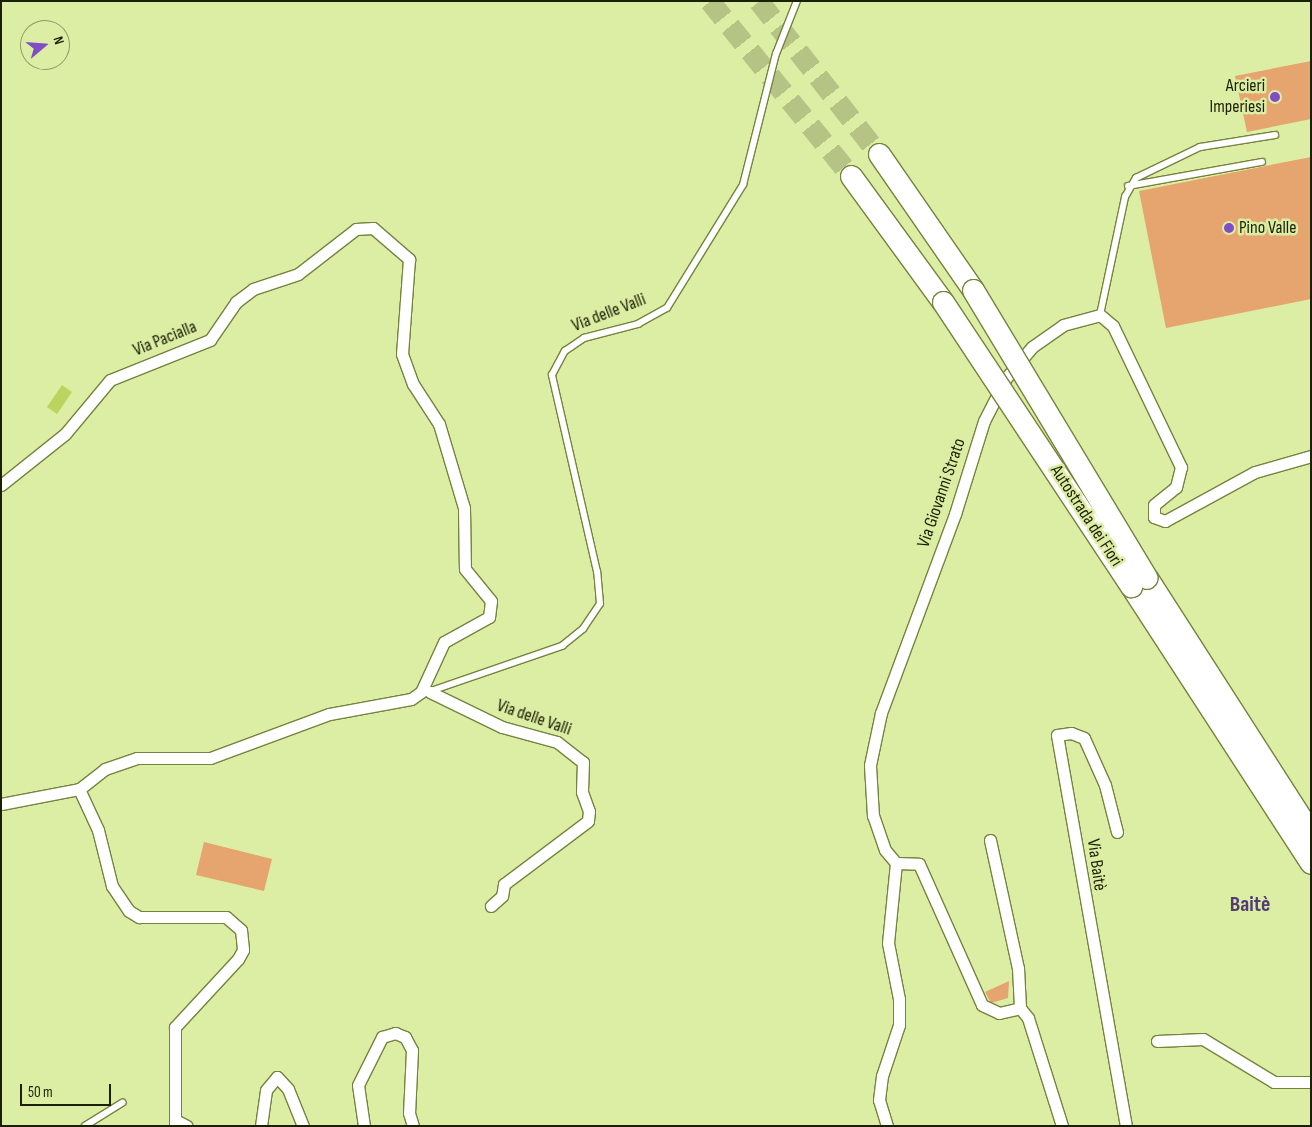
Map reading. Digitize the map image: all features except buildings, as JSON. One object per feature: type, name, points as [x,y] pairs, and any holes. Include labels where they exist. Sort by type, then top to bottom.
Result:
[{"type":"highway","name":"Autostrada dei Fiori","points":[[879,154],[973,290],[1139,582],[1311,863]]},
{"type":"highway","name":"Autostrada dei Fiori","points":[[851,176],[943,302],[1139,582],[1311,834]]},
{"type":"street","name":"Via Pacialla","points":[[1,485],[65,434],[110,380],[210,340],[236,302],[253,289],[298,274],[356,229],[373,228],[409,259],[402,354],[413,384],[439,424],[456,478],[467,528],[467,577],[488,595],[492,607],[482,625],[444,642],[426,692]]},
{"type":"street","points":[[1100,315],[1113,326],[1181,467],[1176,487],[1154,505],[1154,517],[1165,521],[1255,472],[1311,456]]},
{"type":"street","name":"Via Giovanni Strato","points":[[896,863],[881,842],[873,816],[870,765],[876,732],[984,421],[1006,378],[1032,347],[1063,325],[1100,315]]},
{"type":"street","name":"Via delle Valli","points":[[79,789],[105,769],[137,758],[210,758],[329,714],[411,699],[426,692],[509,730],[557,742],[583,762],[582,792],[589,811],[588,821],[504,884],[502,896],[490,906]]},
{"type":"street","name":"Via Baitè","points":[[1118,832],[1105,785],[1084,738],[1071,733],[1057,735],[1126,1126]]},
{"type":"street","points":[[1,804],[79,789],[98,830],[112,886],[129,911],[139,917],[226,917],[241,930],[243,950],[238,959],[183,1013],[175,1026],[175,1123],[187,1126]]},
{"type":"street","points":[[990,840],[1018,968],[1020,1008],[1028,1018],[1062,1126]]},
{"type":"street","points":[[887,1126],[879,1100],[882,1076],[899,1025],[899,999],[888,943],[896,863],[919,864],[982,1005],[995,1013],[1020,1008]]},
{"type":"street","points":[[364,1126],[358,1085],[382,1037],[395,1033],[405,1037],[412,1050],[409,1113],[413,1126]]},
{"type":"street","points":[[1157,1040],[1202,1039],[1274,1082],[1311,1082]]},
{"type":"street","points":[[261,1126],[266,1090],[277,1077],[288,1089],[303,1126]]},
{"type":"lane","name":"Via delle Valli","points":[[426,692],[562,646],[583,629],[600,604],[597,572],[552,375],[565,351],[584,338],[638,324],[667,308],[743,185],[776,54],[797,1]]},
{"type":"lane","points":[[1100,315],[1128,186],[1157,165],[1200,147],[1275,135]]},
{"type":"lane","points":[[1128,186],[1262,162]]},
{"type":"lane","points":[[84,1126],[122,1103]]},
{"type":"shaded area","name":"Arcieri Imperiesi","points":[[1311,61],[1311,119],[1247,132],[1235,76]]},
{"type":"shaded area","name":"Pino Valle","points":[[1311,157],[1311,299],[1166,328],[1139,191]]},
{"type":"shaded area","points":[[62,385],[72,392],[57,414],[47,407]]},
{"type":"shaded area","points":[[204,842],[272,859],[264,891],[196,875]]},
{"type":"shaded area","points":[[1009,981],[1008,998],[991,1003],[985,992]]},
{"type":"tunnel","points":[[710,1],[851,176]]},
{"type":"tunnel","points":[[759,1],[879,154]]},
{"type":"place","name":"Arcieri Imperiesi","points":[[1275,97]]},
{"type":"place","name":"Pino Valle","points":[[1229,228]]},
{"type":"district","name":"Baitè","points":[[1250,905]]}]
